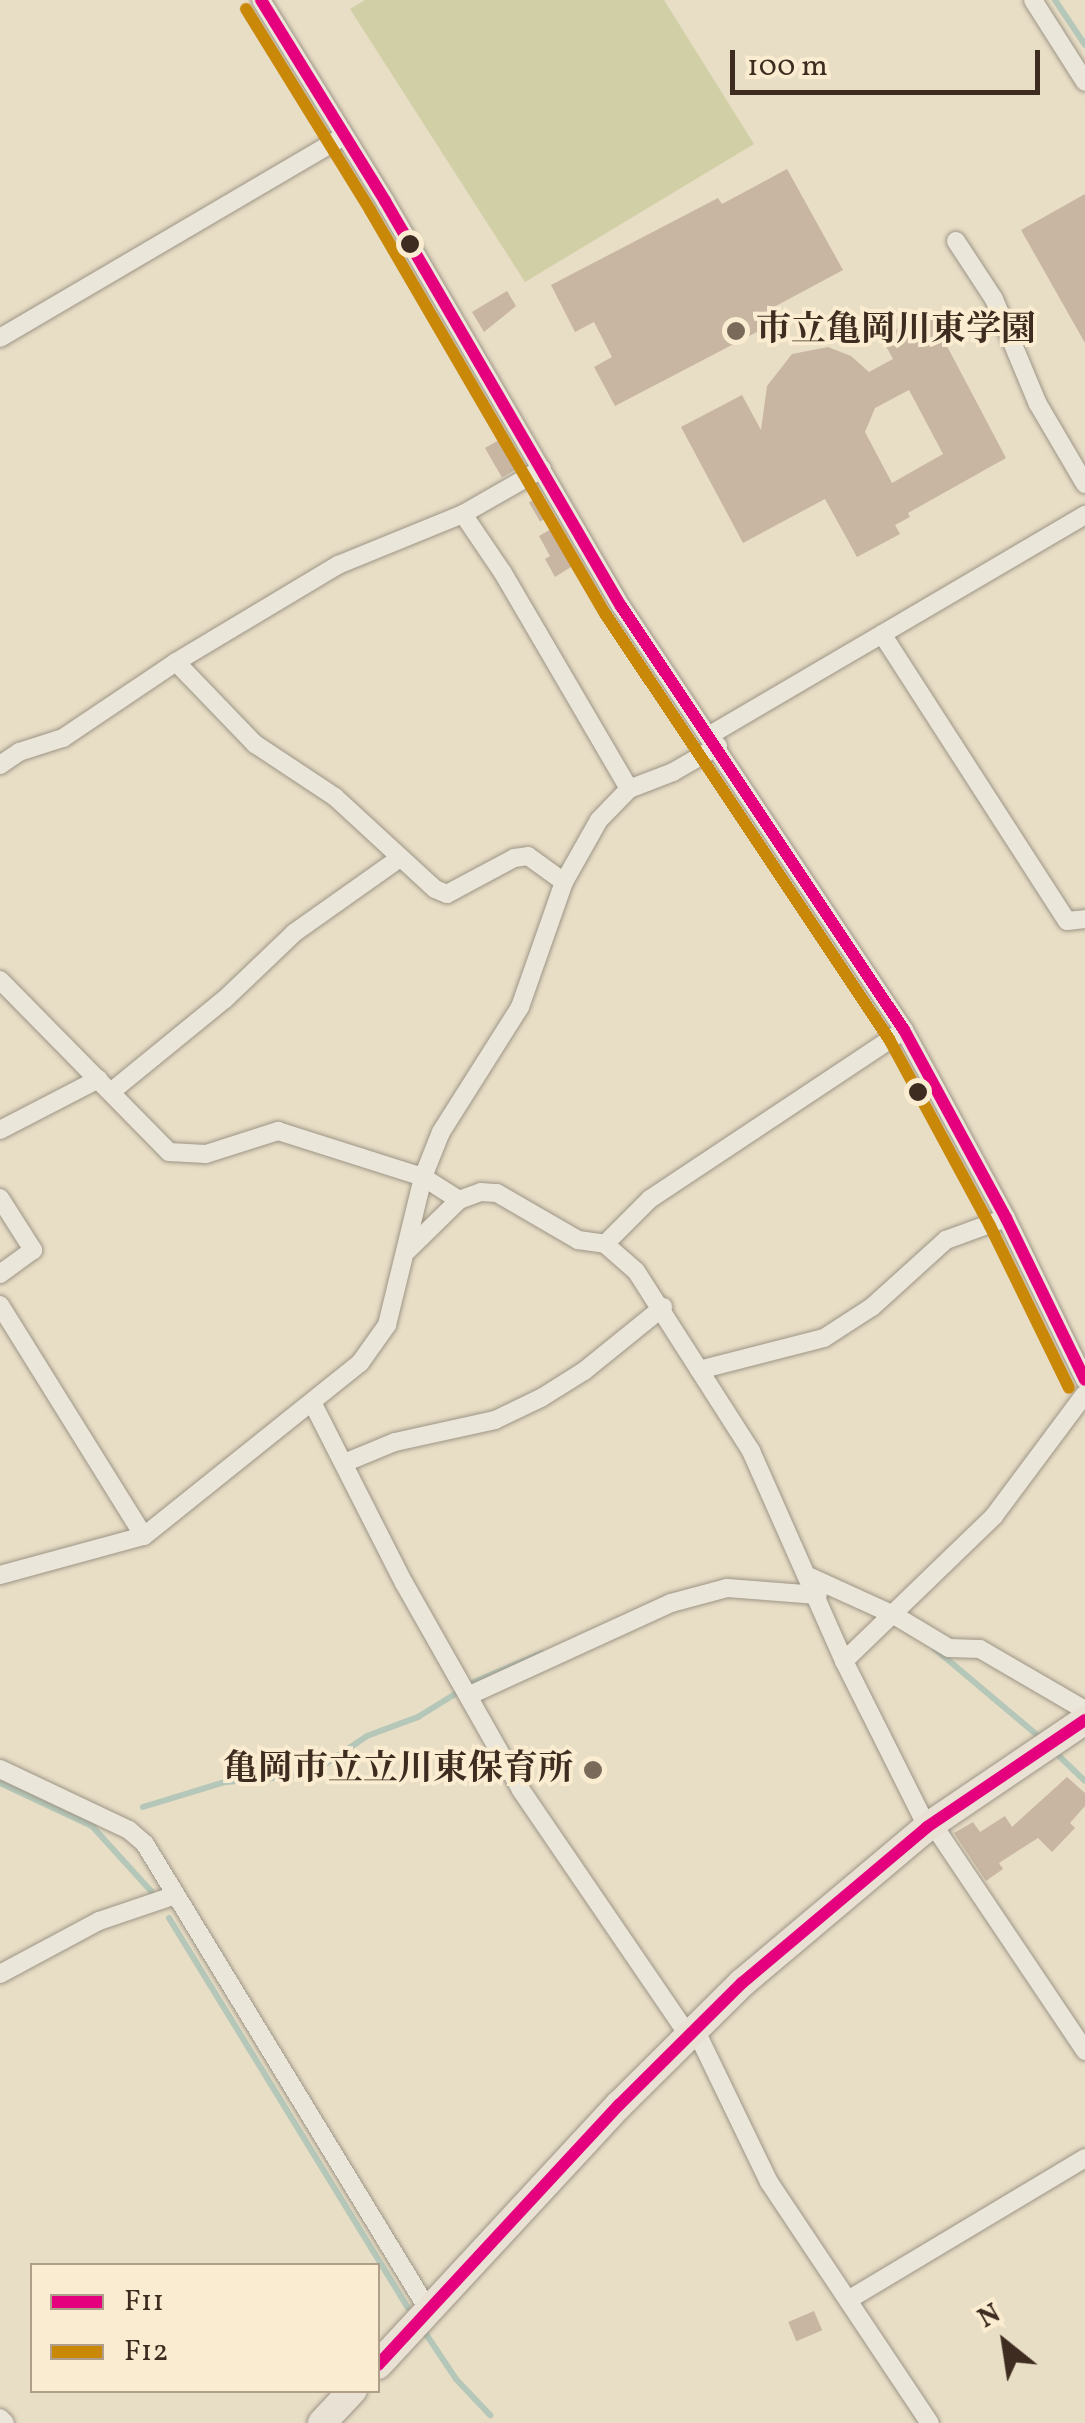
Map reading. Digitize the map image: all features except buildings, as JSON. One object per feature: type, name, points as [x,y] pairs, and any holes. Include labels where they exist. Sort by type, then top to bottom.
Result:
[{"type":"main road","points":[[380,2363],[692,2032],[824,1910],[929,1825],[1085,1720]]},
{"type":"main road","points":[[322,2423],[350,2393]]},
{"type":"street","points":[[261,0],[542,468],[620,606],[904,1030],[1077,1344],[1085,1380]]},
{"type":"street","points":[[1033,0],[1085,82]]},
{"type":"street","points":[[0,338],[344,136]]},
{"type":"street","points":[[956,241],[994,299],[1038,404],[1085,484]]},
{"type":"street","points":[[0,765],[18,752],[63,738],[176,662],[338,565],[463,514],[542,468]]},
{"type":"street","points":[[463,514],[503,572],[629,789]]},
{"type":"street","points":[[0,1575],[144,1536],[360,1363],[387,1324],[423,1177],[441,1132],[520,1006],[564,882],[599,820],[629,789],[673,772],[714,741],[882,634],[1085,515]]},
{"type":"street","points":[[882,634],[1066,921],[1085,919]]},
{"type":"street","points":[[176,662],[256,744],[335,797],[400,858],[447,894],[514,858],[528,856],[564,882]]},
{"type":"street","points":[[0,1130],[106,1085],[224,999],[294,933],[400,858]]},
{"type":"street","points":[[0,980],[169,1152],[206,1154],[278,1132],[423,1177],[459,1200]]},
{"type":"street","points":[[605,1244],[650,1200],[904,1030]]},
{"type":"street","points":[[408,1250],[459,1200],[481,1192],[497,1193],[578,1240],[605,1244],[636,1271],[752,1451],[844,1661],[929,1825],[1085,2050]]},
{"type":"street","points":[[0,1198],[33,1250],[0,1274]]},
{"type":"street","points":[[699,1370],[824,1338],[872,1308],[946,1240],[1006,1218]]},
{"type":"street","points":[[0,1305],[144,1536]]},
{"type":"street","points":[[344,1463],[395,1442],[495,1420],[541,1398],[584,1371],[662,1307]]},
{"type":"street","points":[[844,1661],[994,1516],[1085,1394]]},
{"type":"street","points":[[312,1402],[404,1582],[522,1790],[692,2032],[769,2182],[930,2423]]},
{"type":"street","points":[[808,1576],[894,1615],[949,1648],[980,1649],[1085,1710]]},
{"type":"street","points":[[470,1696],[671,1603],[727,1588],[818,1595]]},
{"type":"street","points":[[0,1769],[129,1830],[144,1844],[429,2311]]},
{"type":"street","points":[[0,1974],[99,1921],[176,1896]]},
{"type":"street","points":[[848,2300],[1085,2158]]},
{"type":"shaded area","points":[[365,0],[664,0],[754,144],[525,282],[350,9]]},
{"type":"waterway","points":[[1055,0],[1085,45]]},
{"type":"waterway","points":[[935,1649],[1036,1734]]},
{"type":"waterway","points":[[474,1682],[542,1653]]},
{"type":"waterway","points":[[143,1807],[225,1782],[309,1775],[367,1736],[418,1717],[460,1691]]},
{"type":"waterway","points":[[1058,1755],[1085,1781]]},
{"type":"waterway","points":[[0,1783],[92,1826],[151,1891]]},
{"type":"waterway","points":[[169,1918],[408,2308]]},
{"type":"waterway","points":[[426,2334],[456,2379],[490,2415]]},
{"type":"transit line","name":"F11","points":[[261,0],[385,201],[621,606],[904,1030],[1006,1218],[1085,1380]]},
{"type":"transit line","name":"F12","points":[[246,9],[370,210],[606,615],[889,1039],[990,1226],[1069,1388]]},
{"type":"transit line","name":"F11","points":[[380,2363],[619,2105],[742,1983],[927,1827],[1085,1720]]},
{"type":"place","name":"市立亀岡川東学園","points":[[736,331]]},
{"type":"place","name":"亀岡市立立川東保育所","points":[[593,1770]]}]
